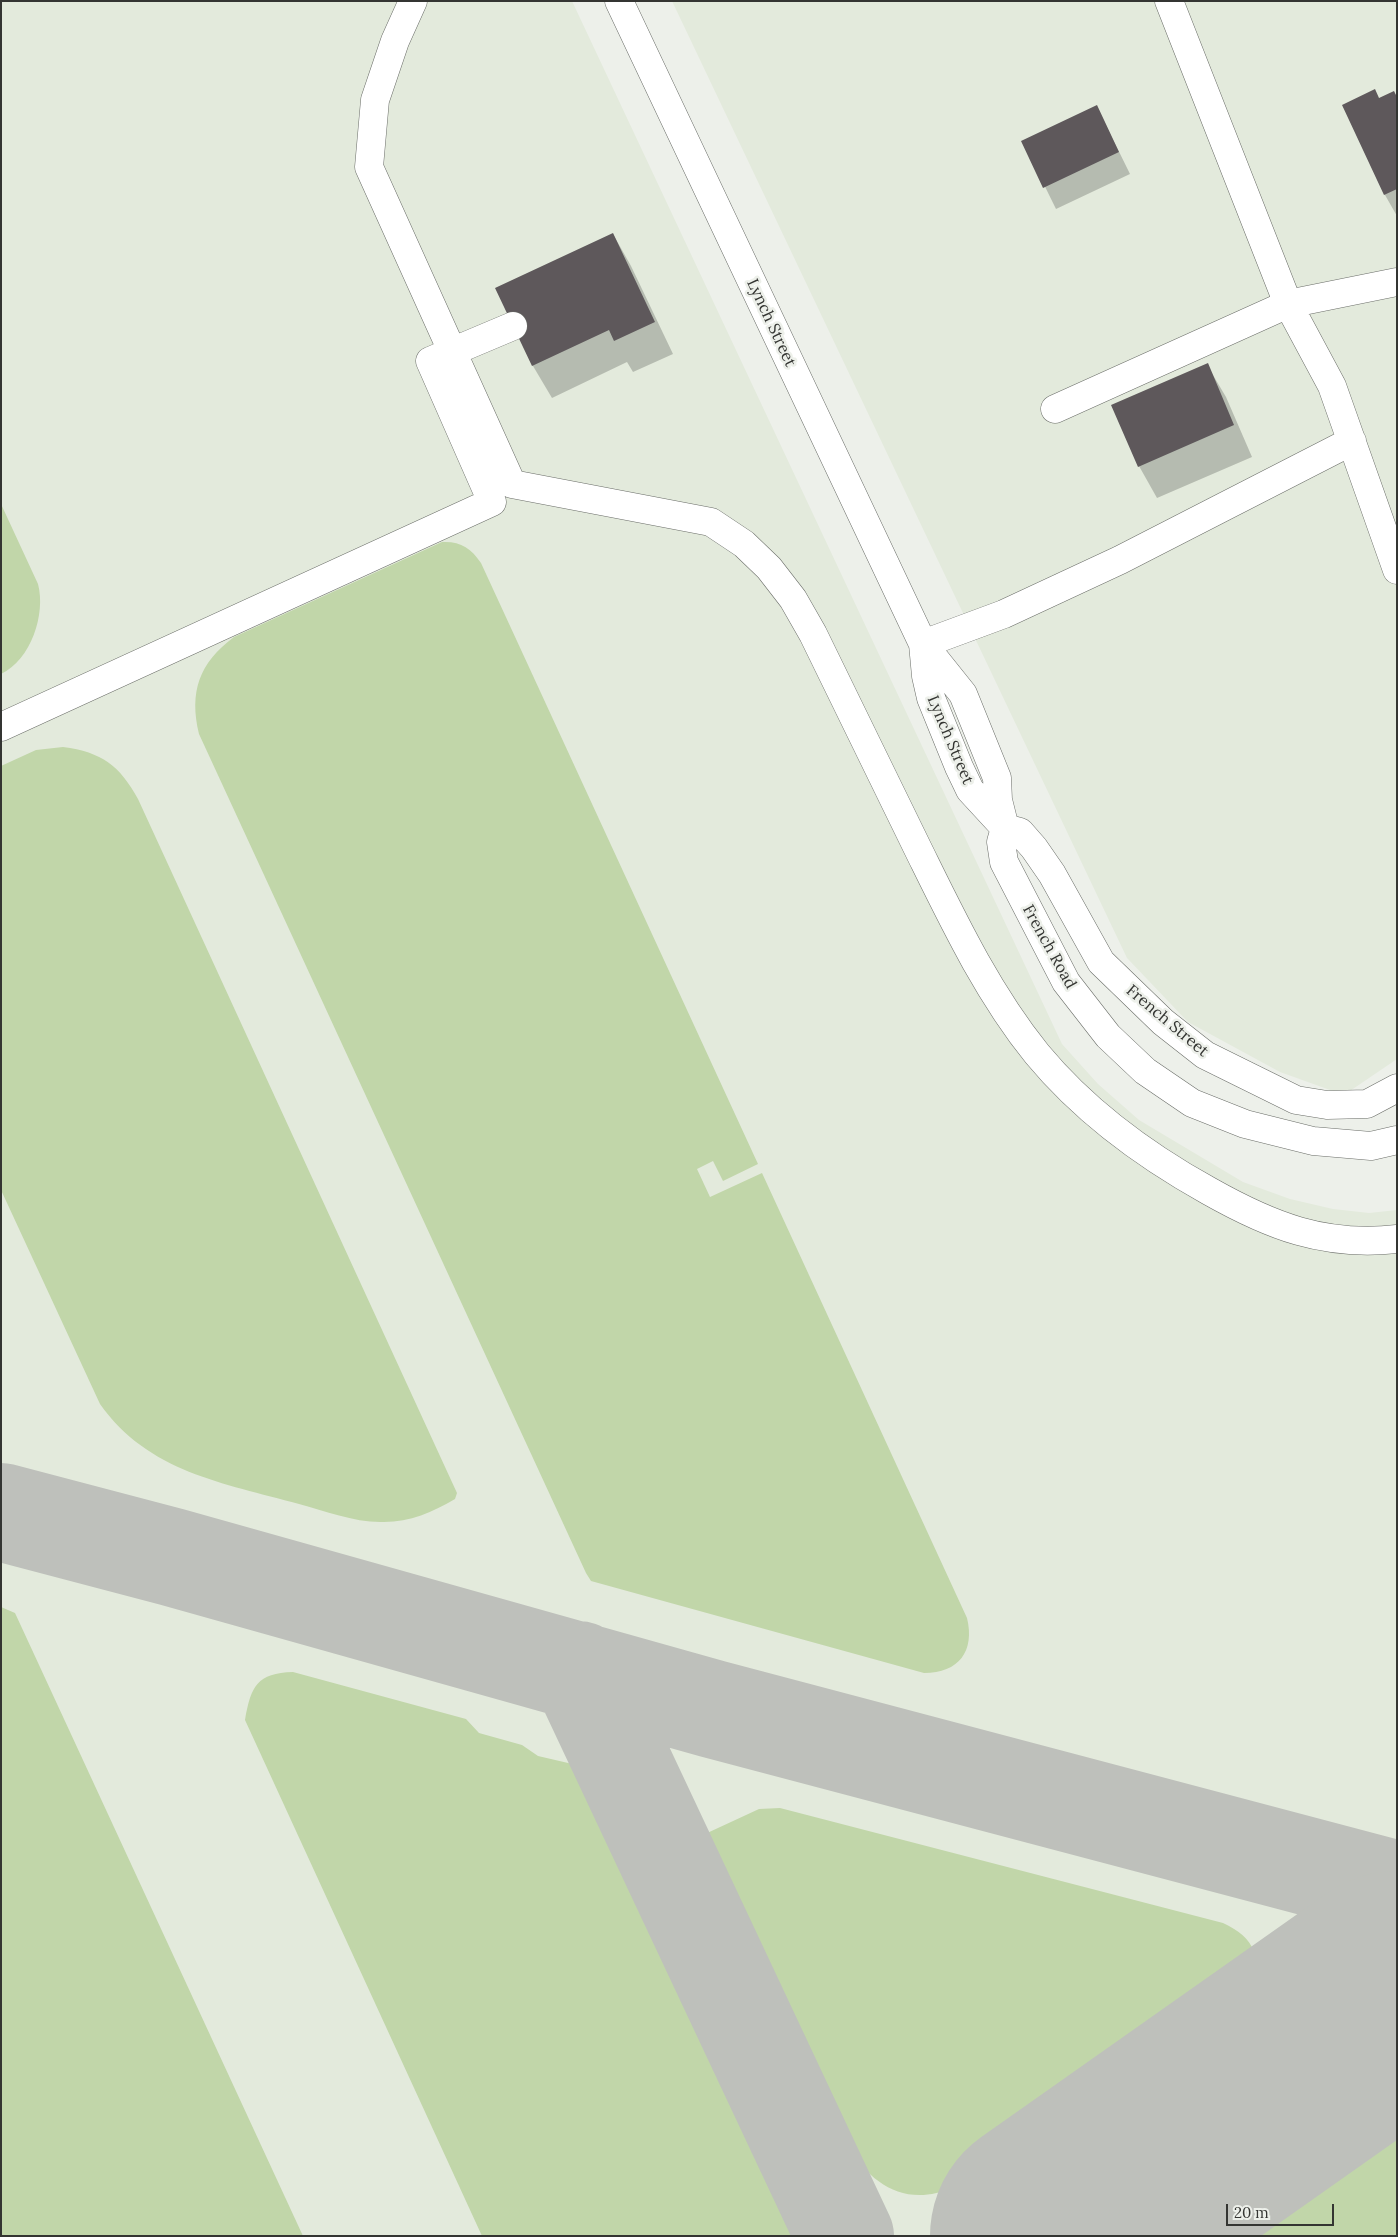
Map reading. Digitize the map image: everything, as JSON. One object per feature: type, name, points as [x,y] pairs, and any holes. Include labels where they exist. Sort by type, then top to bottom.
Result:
[{"type":"street","points":[[413,1],[395,41],[375,100],[368,167],[512,484],[711,522],[744,544],[769,568],[793,599],[813,634],[959,934],[1000,1005],[1038,1056],[1083,1103],[1134,1147],[1187,1179],[1272,1224],[1338,1239],[1372,1242],[1397,1239]]},
{"type":"street","name":"Lynch Street","points":[[619,1],[923,644],[964,694],[997,778],[998,800],[1005,828],[1001,842],[1004,862]]},
{"type":"street","points":[[1169,1],[1288,304],[1332,386],[1397,570]]},
{"type":"street","points":[[1055,409],[1288,304],[1397,282]]},
{"type":"street","points":[[1,727],[492,502],[430,361],[513,326]]},
{"type":"street","points":[[923,644],[1004,614],[1120,560],[1352,441]]},
{"type":"street","name":"French Street","points":[[1005,828],[1020,832],[1034,848],[1052,874],[1101,962],[1163,1022],[1205,1055],[1296,1100],[1327,1105],[1367,1104],[1397,1088]]},
{"type":"street","name":"French Road","points":[[1004,862],[1066,982],[1108,1036],[1145,1071],[1192,1103],[1245,1124],[1313,1141],[1371,1146],[1397,1140]]},
{"type":"shaded area","points":[[1,1],[572,1],[1062,1044],[1098,1084],[1139,1120],[1243,1182],[1290,1199],[1333,1209],[1369,1213],[1397,1210],[1397,2236],[1,2236]]},
{"type":"shaded area","points":[[672,1],[1397,1],[1397,1059],[1344,1095],[1280,1072],[1188,1022],[1127,958]]},
{"type":"green space","points":[[1,504],[38,584],[40,609],[34,635],[28,647],[12,667],[1,674]]},
{"type":"green space","points":[[442,542],[464,546],[481,563],[758,1164],[723,1181],[713,1161],[697,1169],[710,1197],[762,1173],[967,1618],[969,1641],[966,1650],[962,1658],[947,1669],[924,1673],[591,1581],[199,734],[195,705],[196,692],[200,680],[212,657],[234,637]]},
{"type":"green space","points":[[63,747],[89,753],[108,762],[117,769],[138,799],[457,1493],[455,1499],[438,1508],[421,1515],[394,1522],[362,1521],[215,1481],[189,1472],[164,1460],[141,1445],[119,1427],[100,1404],[1,1190],[1,766],[36,750]]},
{"type":"green space","points":[[1,1607],[15,1613],[303,2236],[1,2236]]},
{"type":"green space","points":[[293,1672],[466,1719],[479,1733],[522,1745],[538,1756],[581,1766],[797,2236],[482,2236],[245,1720],[250,1698],[258,1684],[271,1675]]},
{"type":"green space","points":[[780,1808],[1223,1923],[1242,1935],[1254,1950],[1256,1969],[1253,1979],[1248,1991],[955,2187],[937,2193],[921,2195],[906,2194],[892,2189],[879,2182],[868,2172],[846,2145],[705,1834],[759,1809]]},
{"type":"green space","points":[[1397,2090],[1397,2236],[1186,2236]]},
{"type":"building","points":[[1375,89],[1379,98],[1394,91],[1397,97],[1397,189],[1384,195],[1342,105]]},
{"type":"building","points":[[1097,105],[1119,152],[1043,188],[1021,141]]},
{"type":"building","points":[[613,233],[655,322],[614,341],[609,330],[532,366],[495,288]]},
{"type":"building","points":[[1208,363],[1234,425],[1138,467],[1111,405]]},
{"type":"taxiway","points":[[1,1512],[172,1557],[713,1709],[1397,1890]]},
{"type":"taxiway","points":[[579,1670],[845,2236]]},
{"type":"taxiway","points":[[1048,2236],[1055,2233]]},
{"type":"runway","points":[[1051,2236],[1397,1992]]}]
